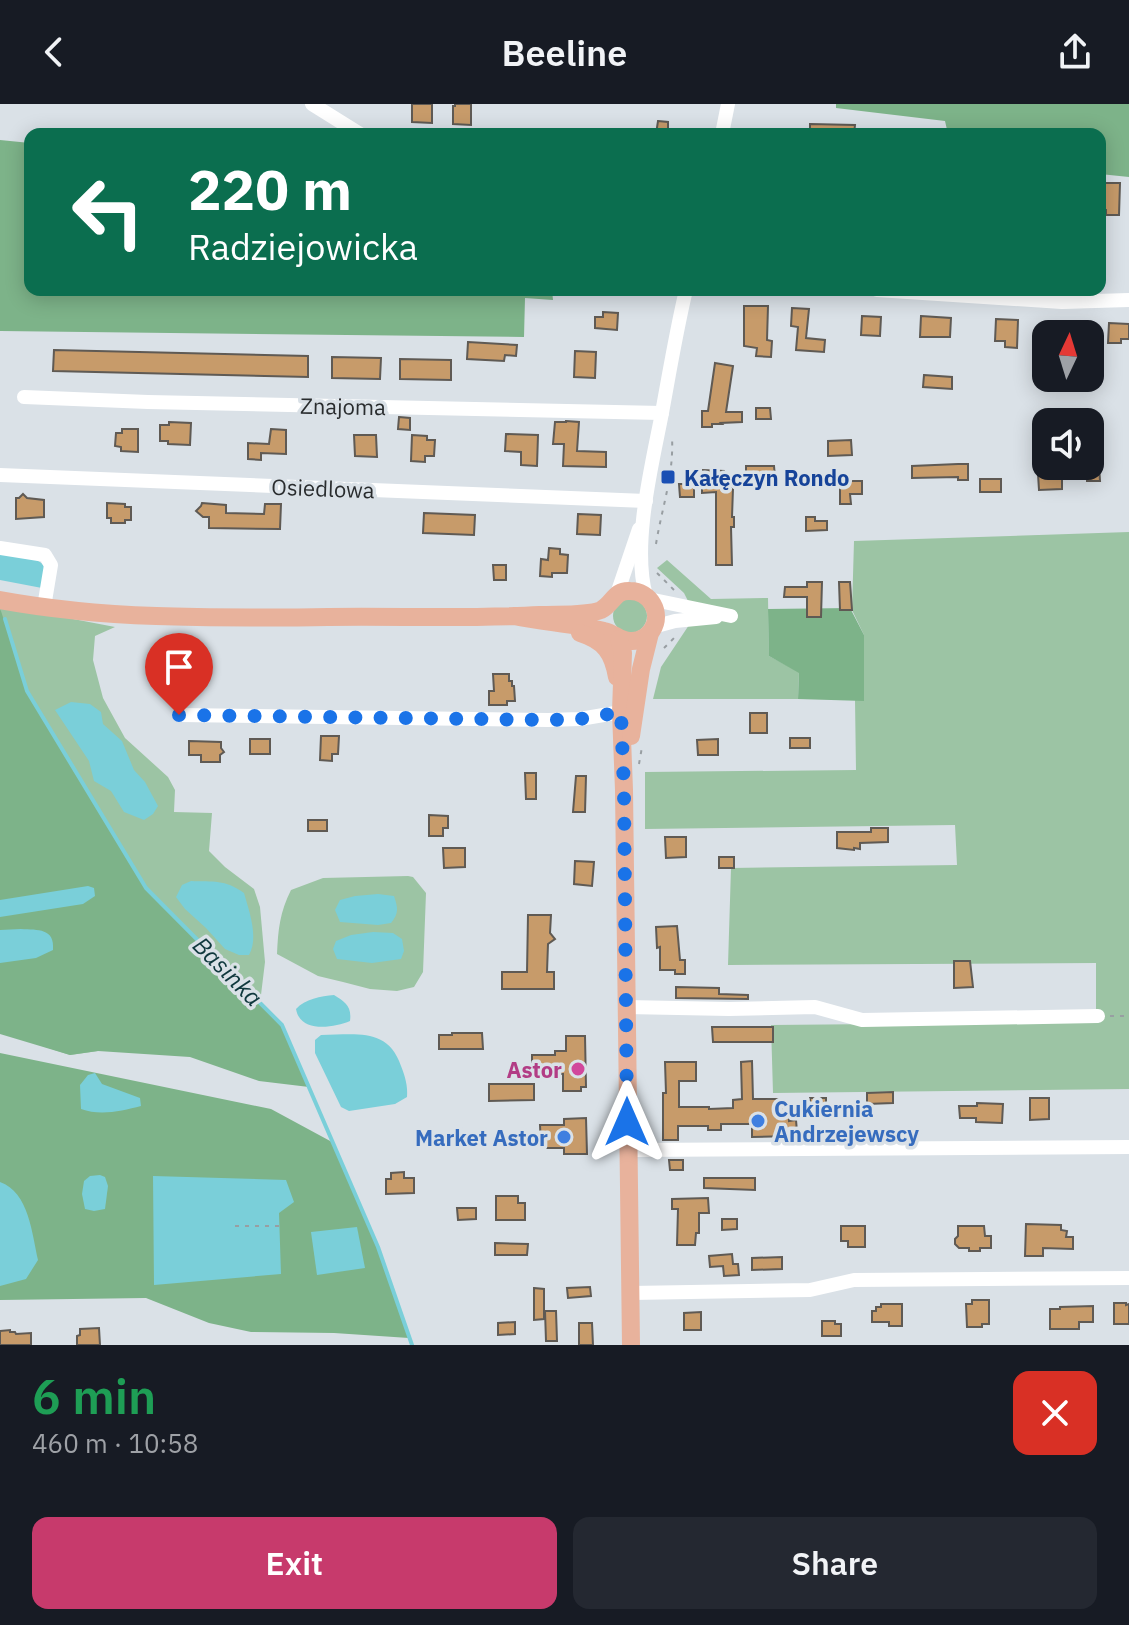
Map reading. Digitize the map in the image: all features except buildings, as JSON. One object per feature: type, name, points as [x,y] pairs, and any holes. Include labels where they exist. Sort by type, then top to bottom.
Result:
[{"type":"main road","points":[[0,600],[116,615],[194,618],[514,616],[591,612],[632,590],[648,598],[655,610],[634,712],[624,790]]},
{"type":"main road","points":[[612,600],[604,615],[623,653],[621,712],[631,1345]]},
{"type":"main road","points":[[514,616],[615,636],[627,642],[644,638],[652,630]]},
{"type":"main road","points":[[551,623],[588,635],[609,650],[615,666],[621,712]]},
{"type":"street","points":[[312,104],[350,128]]},
{"type":"street","points":[[723,128],[728,104]]},
{"type":"street","points":[[683,613],[648,598],[642,581],[642,566],[645,507],[685,296]]},
{"type":"street","points":[[970,296],[1062,302],[1129,300]]},
{"type":"street","name":"Znajoma","points":[[24,397],[662,413]]},
{"type":"street","name":"Osiedlowa","points":[[0,475],[645,507]]},
{"type":"street","points":[[612,600],[645,507]]},
{"type":"street","points":[[0,548],[45,555],[49,560],[51,565],[44,607]]},
{"type":"street","points":[[652,630],[683,613]]},
{"type":"street","points":[[179,715],[548,720],[580,719],[621,712]]},
{"type":"street","points":[[626,1007],[815,1007],[862,1020],[1098,1016]]},
{"type":"street","points":[[627,1150],[1129,1147]]},
{"type":"street","points":[[631,1293],[810,1290],[854,1280],[1129,1278]]},
{"type":"path","points":[[654,552],[664,514],[673,451]]},
{"type":"path","points":[[656,572],[683,599],[679,633],[662,650]]},
{"type":"path","points":[[638,774],[642,745]]},
{"type":"path","points":[[1098,1016],[1129,1016]]},
{"type":"path","points":[[235,1226],[279,1226]]},
{"type":"green space","points":[[836,104],[1129,104],[1129,177],[1106,175],[1106,128],[947,128],[945,121],[836,108]]},
{"type":"green space","points":[[0,140],[24,142],[24,296],[553,296],[553,300],[525,298],[524,337],[0,331]]},
{"type":"green space","points":[[1129,532],[1129,1089],[773,1093],[771,1025],[1096,1022],[1096,963],[728,965],[731,868],[957,865],[955,825],[645,829],[645,772],[856,770],[855,700],[864,700],[864,635],[852,610],[854,541]]},
{"type":"green space","points":[[667,560],[711,599],[768,598],[769,656],[799,672],[798,699],[653,699],[661,667],[689,625],[688,601],[684,593],[657,568]]},
{"type":"green space","points":[[630,599],[642,604],[647,616],[642,628],[630,633],[618,628],[613,616],[618,604]]},
{"type":"green space","points":[[0,605],[115,627],[95,636],[93,660],[103,698],[125,738],[168,777],[175,790],[174,812],[212,813],[209,851],[254,889],[260,907],[265,962],[260,1003],[98,1051],[70,1055],[33,1043]]},
{"type":"green space","points":[[0,608],[27,691],[145,888],[282,1025],[309,1087],[259,1081],[190,1057],[98,1051],[70,1055],[0,1034]]},
{"type":"green space","points":[[850,608],[864,635],[864,701],[798,699],[799,673],[769,656],[768,609]]},
{"type":"green space","points":[[413,877],[426,893],[423,972],[414,987],[397,991],[370,989],[318,976],[277,954],[280,921],[291,890],[323,878]]},
{"type":"green space","points":[[0,1053],[271,1109],[332,1142],[378,1247],[409,1338],[251,1332],[209,1323],[146,1298],[0,1300]]},
{"type":"water","points":[[0,553],[42,563],[42,588],[0,580]]},
{"type":"water","points":[[71,702],[90,704],[101,712],[103,724],[122,741],[134,770],[145,782],[158,806],[153,814],[144,820],[124,812],[111,791],[94,781],[89,761],[55,710]]},
{"type":"water","points":[[191,881],[225,883],[244,893],[253,932],[249,955],[239,955],[225,949],[185,909],[176,897],[182,885]]},
{"type":"water","points":[[88,886],[94,888],[95,896],[83,904],[0,917],[0,900]]},
{"type":"water","points":[[378,894],[394,896],[397,910],[391,923],[340,922],[335,910],[340,900]]},
{"type":"water","points":[[21,929],[48,934],[53,950],[36,958],[0,963],[0,930]]},
{"type":"water","points":[[373,932],[393,933],[402,939],[404,951],[401,959],[372,963],[337,959],[333,949],[336,941]]},
{"type":"water","points":[[334,995],[347,1005],[350,1021],[318,1027],[299,1017],[296,1009],[304,1003]]},
{"type":"water","points":[[321,1035],[369,1036],[388,1045],[402,1070],[407,1097],[395,1104],[349,1111],[341,1107],[315,1053],[315,1040]]},
{"type":"water","points":[[95,1073],[102,1084],[140,1098],[141,1106],[103,1112],[81,1109],[80,1085],[88,1075]]},
{"type":"water","points":[[90,1176],[105,1177],[108,1186],[105,1209],[85,1209],[82,1194],[84,1181]]},
{"type":"water","points":[[153,1176],[286,1180],[294,1202],[279,1213],[281,1274],[154,1285]]},
{"type":"water","points":[[0,1182],[10,1187],[23,1204],[38,1260],[26,1279],[0,1286]]},
{"type":"water","points":[[357,1227],[365,1268],[317,1275],[311,1232]]},
{"type":"waterway","name":"Basinka","points":[[5,619],[27,691],[146,888],[282,1025],[378,1247],[412,1345]]},
{"type":"place","name":"Kałęczyn Rondo","points":[[668,477]]},
{"type":"place","name":"Astor","points":[[578,1069]]},
{"type":"place","name":"Cukiernia Andrzejewscy","points":[[758,1121]]},
{"type":"place","name":"Market Astor","points":[[564,1137]]},
{"type":"route","points":[[179,715],[548,720],[580,719],[621,712],[627,1122]]}]
